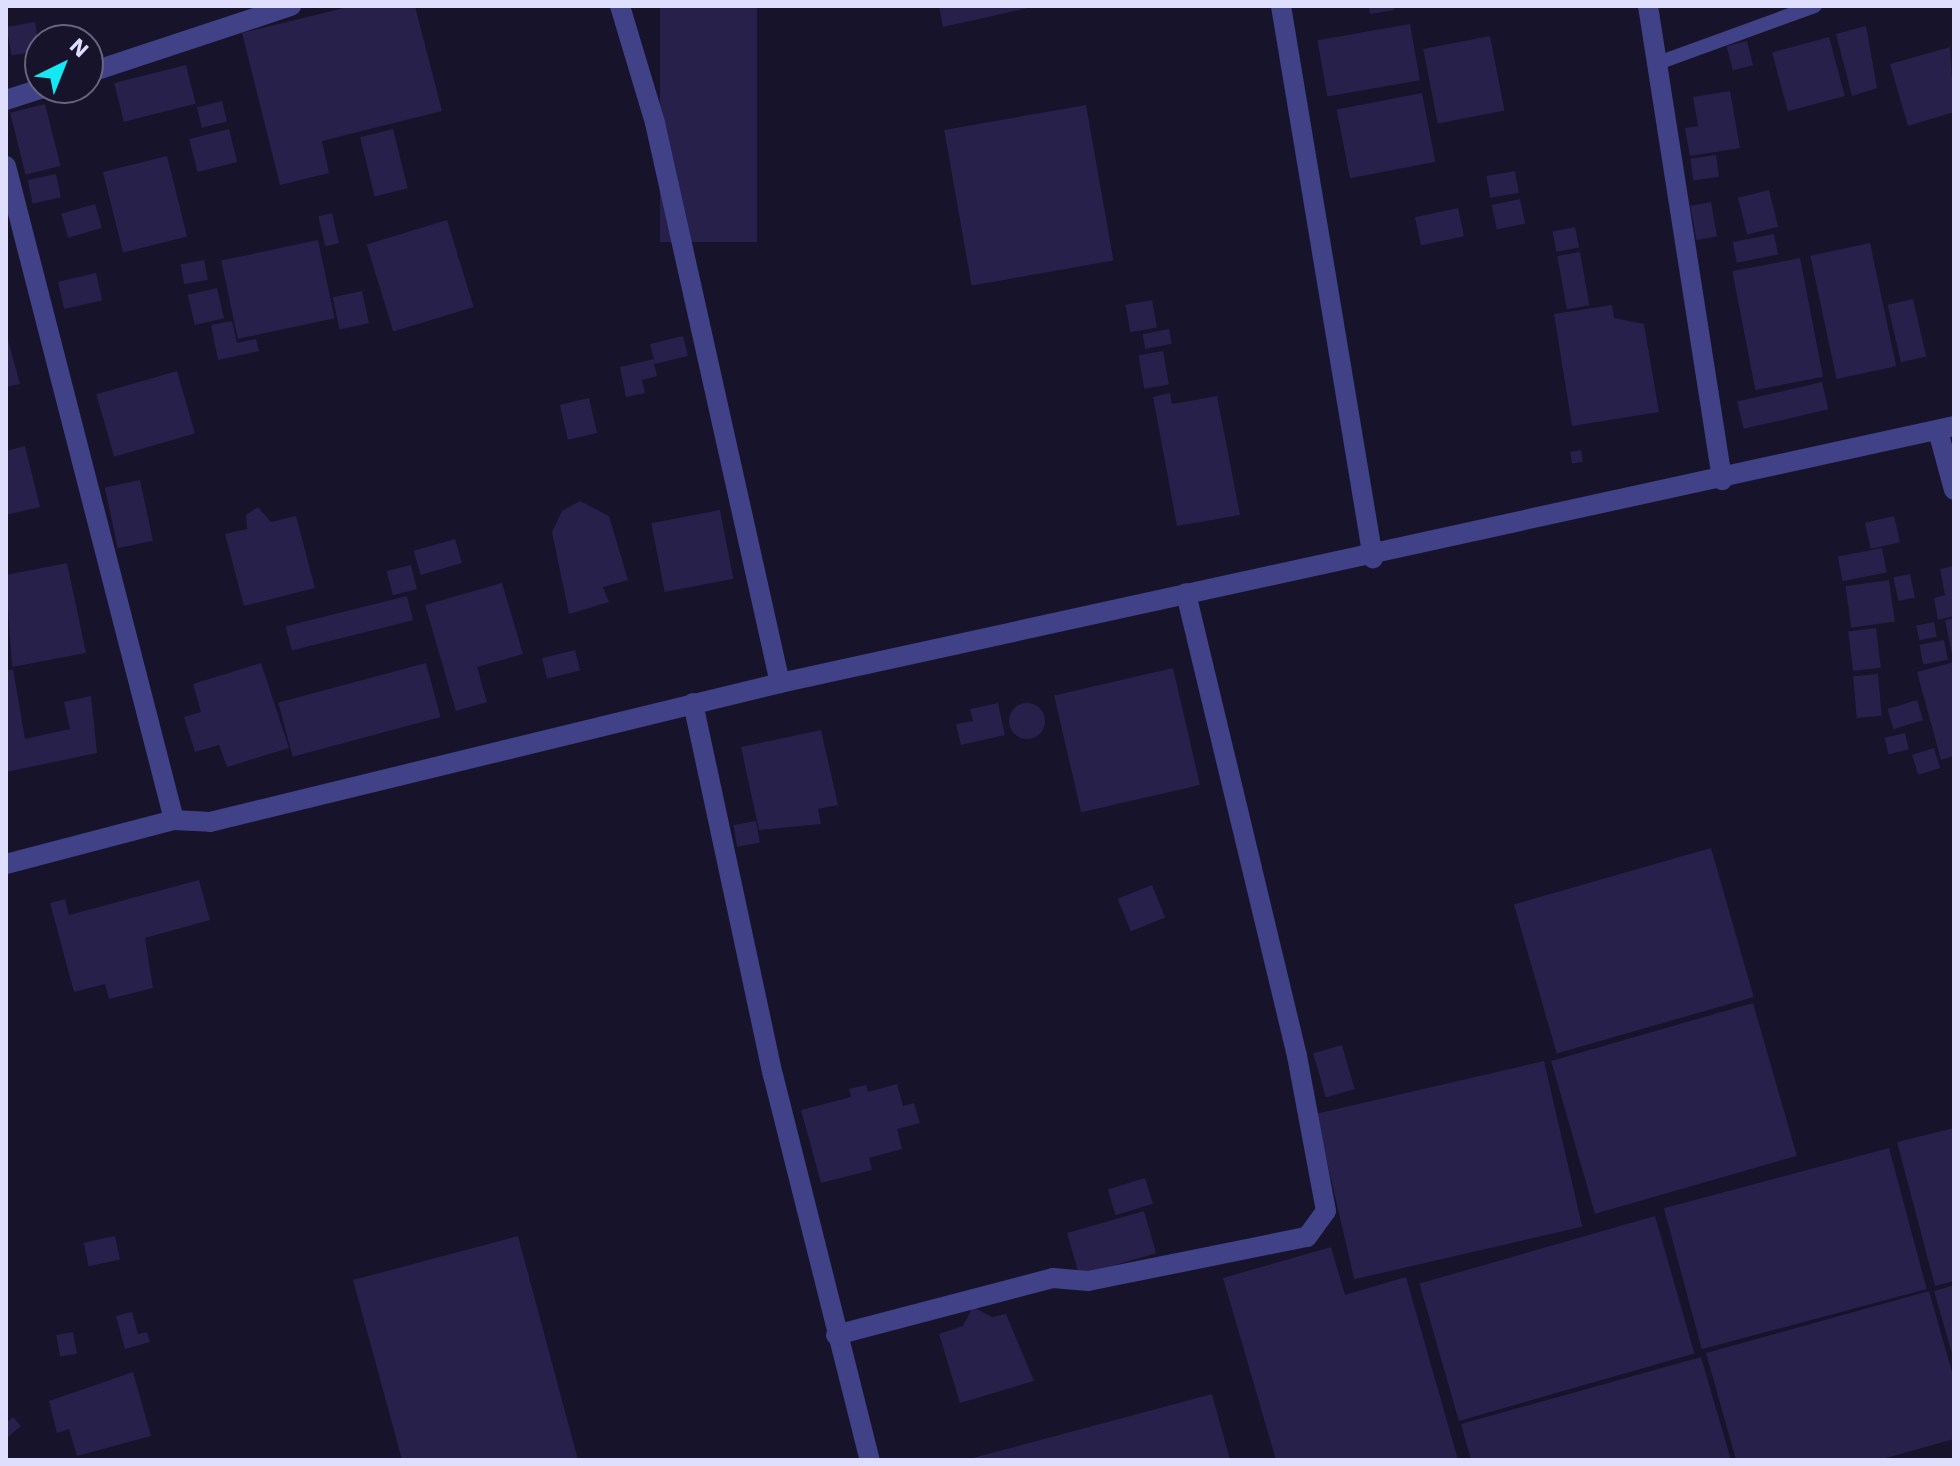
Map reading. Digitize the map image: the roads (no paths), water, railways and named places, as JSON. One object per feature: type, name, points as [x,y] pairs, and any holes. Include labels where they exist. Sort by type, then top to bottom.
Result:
[{"type":"street","points":[[104,68],[291,6]]},
{"type":"street","points":[[620,6],[655,123],[780,683]]},
{"type":"street","points":[[1281,6],[1373,558]]},
{"type":"street","points":[[1648,6],[1722,480]]},
{"type":"street","points":[[6,166],[174,820]]},
{"type":"street","points":[[6,864],[174,820],[210,822],[780,683],[1186,593],[1373,558],[1946,428],[1954,490]]},
{"type":"street","points":[[836,1335],[1053,1278],[1088,1281],[1307,1237],[1326,1211],[1297,1056],[1186,593]]},
{"type":"street","points":[[693,703],[836,1335],[870,1460]]},
{"type":"lane","points":[[1658,63],[1815,6]]}]
